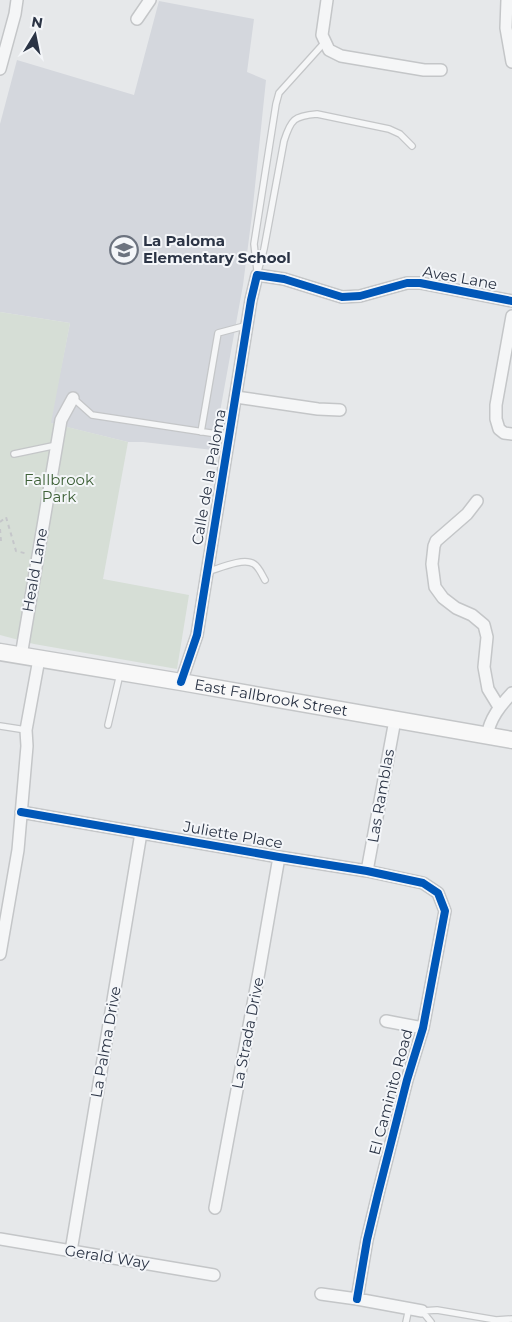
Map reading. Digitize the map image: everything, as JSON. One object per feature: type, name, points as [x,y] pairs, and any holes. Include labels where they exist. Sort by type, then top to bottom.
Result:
[{"type":"main road","name":"East Fallbrook Street","points":[[0,652],[512,740]]},
{"type":"street","points":[[0,69],[17,0]]},
{"type":"street","points":[[137,18],[150,0]]},
{"type":"street","points":[[327,0],[322,35],[329,50],[341,56],[424,70],[442,70]]},
{"type":"street","points":[[507,0],[506,28],[512,62]]},
{"type":"street","name":"Aves Lane","points":[[257,276],[284,279],[342,296],[360,296],[407,283],[512,301]]},
{"type":"street","name":"Calle de la Paloma","points":[[181,682],[197,635],[251,300],[257,276]]},
{"type":"street","points":[[512,316],[496,405],[496,419],[499,429],[504,433],[512,434]]},
{"type":"street","points":[[236,397],[318,409],[340,410]]},
{"type":"street","name":"Heald Lane","points":[[21,656],[61,420],[73,398]]},
{"type":"street","points":[[477,501],[467,514],[436,541],[432,564],[435,587],[443,598],[484,624],[487,637],[484,666],[488,689],[499,708]]},
{"type":"street","points":[[0,954],[18,850],[27,746],[26,730],[39,659]]},
{"type":"street","points":[[487,736],[488,728],[497,710],[512,693]]},
{"type":"street","name":"Las Ramblas","points":[[367,871],[395,720]]},
{"type":"street","name":"Juliette Place","points":[[21,812],[367,871],[423,883],[438,893]]},
{"type":"street","name":"La Palma Drive","points":[[71,1251],[141,833]]},
{"type":"street","name":"La Strada Drive","points":[[215,1208],[279,857]]},
{"type":"street","name":"El Caminito Road","points":[[357,1299],[367,1240],[378,1194],[407,1080],[423,1028],[444,911],[438,893]]},
{"type":"street","points":[[386,1021],[423,1028]]},
{"type":"street","name":"Gerald Way","points":[[0,1239],[214,1274]]},
{"type":"street","points":[[321,1294],[422,1311]]},
{"type":"lane","points":[[257,276],[254,244],[279,93],[325,42]]},
{"type":"lane","points":[[257,276],[264,249],[284,140],[289,125],[295,119],[317,114],[389,129],[400,134],[412,146]]},
{"type":"lane","points":[[201,432],[218,333],[248,325]]},
{"type":"lane","points":[[73,398],[92,415],[230,436]]},
{"type":"lane","points":[[14,454],[57,445]]},
{"type":"lane","points":[[207,572],[235,563],[248,562],[256,566],[265,580]]},
{"type":"lane","points":[[108,725],[120,672]]},
{"type":"lane","points":[[0,726],[26,730]]},
{"type":"lane","points":[[406,1322],[409,1308]]},
{"type":"lane","points":[[422,1311],[437,1310],[496,1320],[512,1319]]},
{"type":"lane","points":[[422,1311],[431,1322]]},
{"type":"path","points":[[0,522],[6,517],[16,551],[38,555]]},
{"type":"path","points":[[0,529],[2,541],[0,543]]},
{"type":"shaded area","name":"La Paloma Elementary School","points":[[159,1],[254,19],[247,72],[266,80],[243,285],[213,450],[128,442],[50,423],[70,323],[0,312],[0,124],[17,60],[134,95]]},
{"type":"green space","name":"Fallbrook Park","points":[[0,312],[70,323],[51,423],[128,442],[103,579],[189,595],[177,669],[34,644],[0,635]]},
{"type":"cycle path","points":[[181,682],[197,635],[251,300],[257,275],[284,279],[342,297],[360,296],[407,283],[420,283],[512,301]]},
{"type":"cycle path","points":[[21,812],[367,871],[423,883],[438,893],[445,911],[423,1028],[407,1080],[378,1194],[367,1240],[357,1299]]},
{"type":"place","name":"La Paloma Elementary School","points":[[124,250]]}]
